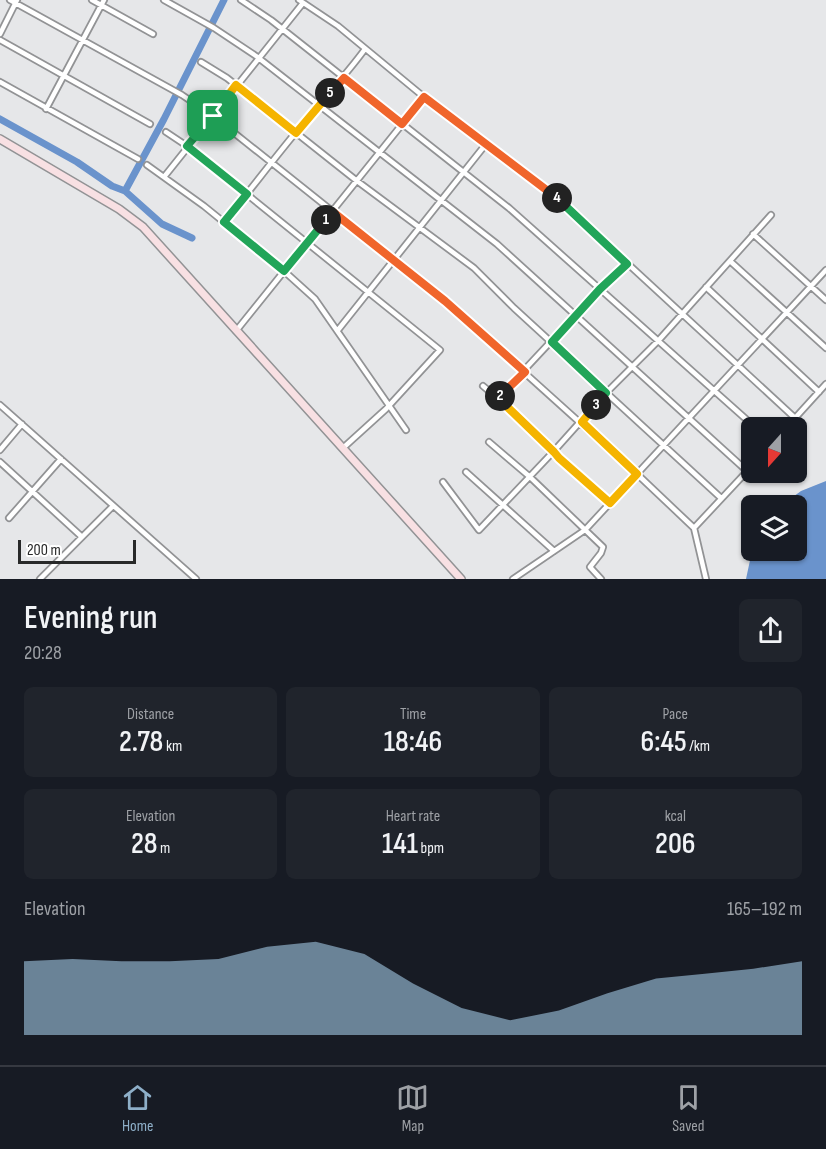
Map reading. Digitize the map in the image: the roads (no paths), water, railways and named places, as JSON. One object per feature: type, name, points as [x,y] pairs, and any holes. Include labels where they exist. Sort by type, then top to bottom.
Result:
[{"type":"main road","points":[[0,139],[119,209],[142,227],[461,579]]},
{"type":"street","points":[[10,0],[170,89],[213,116],[445,301],[582,422],[694,528],[706,579]]},
{"type":"street","points":[[92,0],[103,3],[153,34]]},
{"type":"street","points":[[164,0],[214,28],[258,57],[497,244],[741,466]]},
{"type":"street","points":[[241,0],[283,30],[509,208],[744,417]]},
{"type":"street","points":[[164,177],[258,57],[283,30],[301,1],[338,26],[424,97],[550,192],[794,417]]},
{"type":"street","points":[[0,34],[17,2]]},
{"type":"street","points":[[46,109],[103,3]]},
{"type":"street","points":[[0,40],[150,124]]},
{"type":"street","points":[[224,222],[344,78],[365,49]]},
{"type":"street","points":[[201,62],[236,85],[418,228],[474,268],[606,393],[722,498]]},
{"type":"street","points":[[0,82],[138,159]]},
{"type":"street","points":[[236,331],[424,97]]},
{"type":"street","points":[[166,132],[187,146],[440,350],[389,405],[343,448]]},
{"type":"street","points":[[338,330],[486,144]]},
{"type":"street","points":[[147,165],[224,222],[315,299],[406,430]]},
{"type":"street","points":[[443,482],[478,530],[658,341],[771,215]]},
{"type":"street","points":[[753,234],[826,300]]},
{"type":"street","points":[[730,261],[826,348]]},
{"type":"street","points":[[498,398],[525,372],[600,289],[627,264]]},
{"type":"street","points":[[513,579],[585,530],[826,270]]},
{"type":"street","points":[[706,287],[819,392]]},
{"type":"street","points":[[796,417],[826,384]]},
{"type":"street","points":[[483,386],[610,503]]},
{"type":"street","points":[[0,405],[196,579]]},
{"type":"street","points":[[0,450],[22,424]]},
{"type":"street","points":[[489,442],[530,477],[603,548],[602,553],[590,567],[602,579]]},
{"type":"street","points":[[9,518],[61,459]]},
{"type":"street","points":[[0,462],[82,537]]},
{"type":"street","points":[[466,472],[554,551]]},
{"type":"street","points":[[694,528],[741,477]]},
{"type":"street","points":[[40,579],[113,506]]},
{"type":"water","points":[[826,481],[826,579],[746,579],[750,561],[807,561],[807,495],[796,495]]},
{"type":"waterway","points":[[125,191],[224,0]]},
{"type":"waterway","points":[[0,119],[77,162],[112,186],[125,191],[162,224],[192,238]]}]
